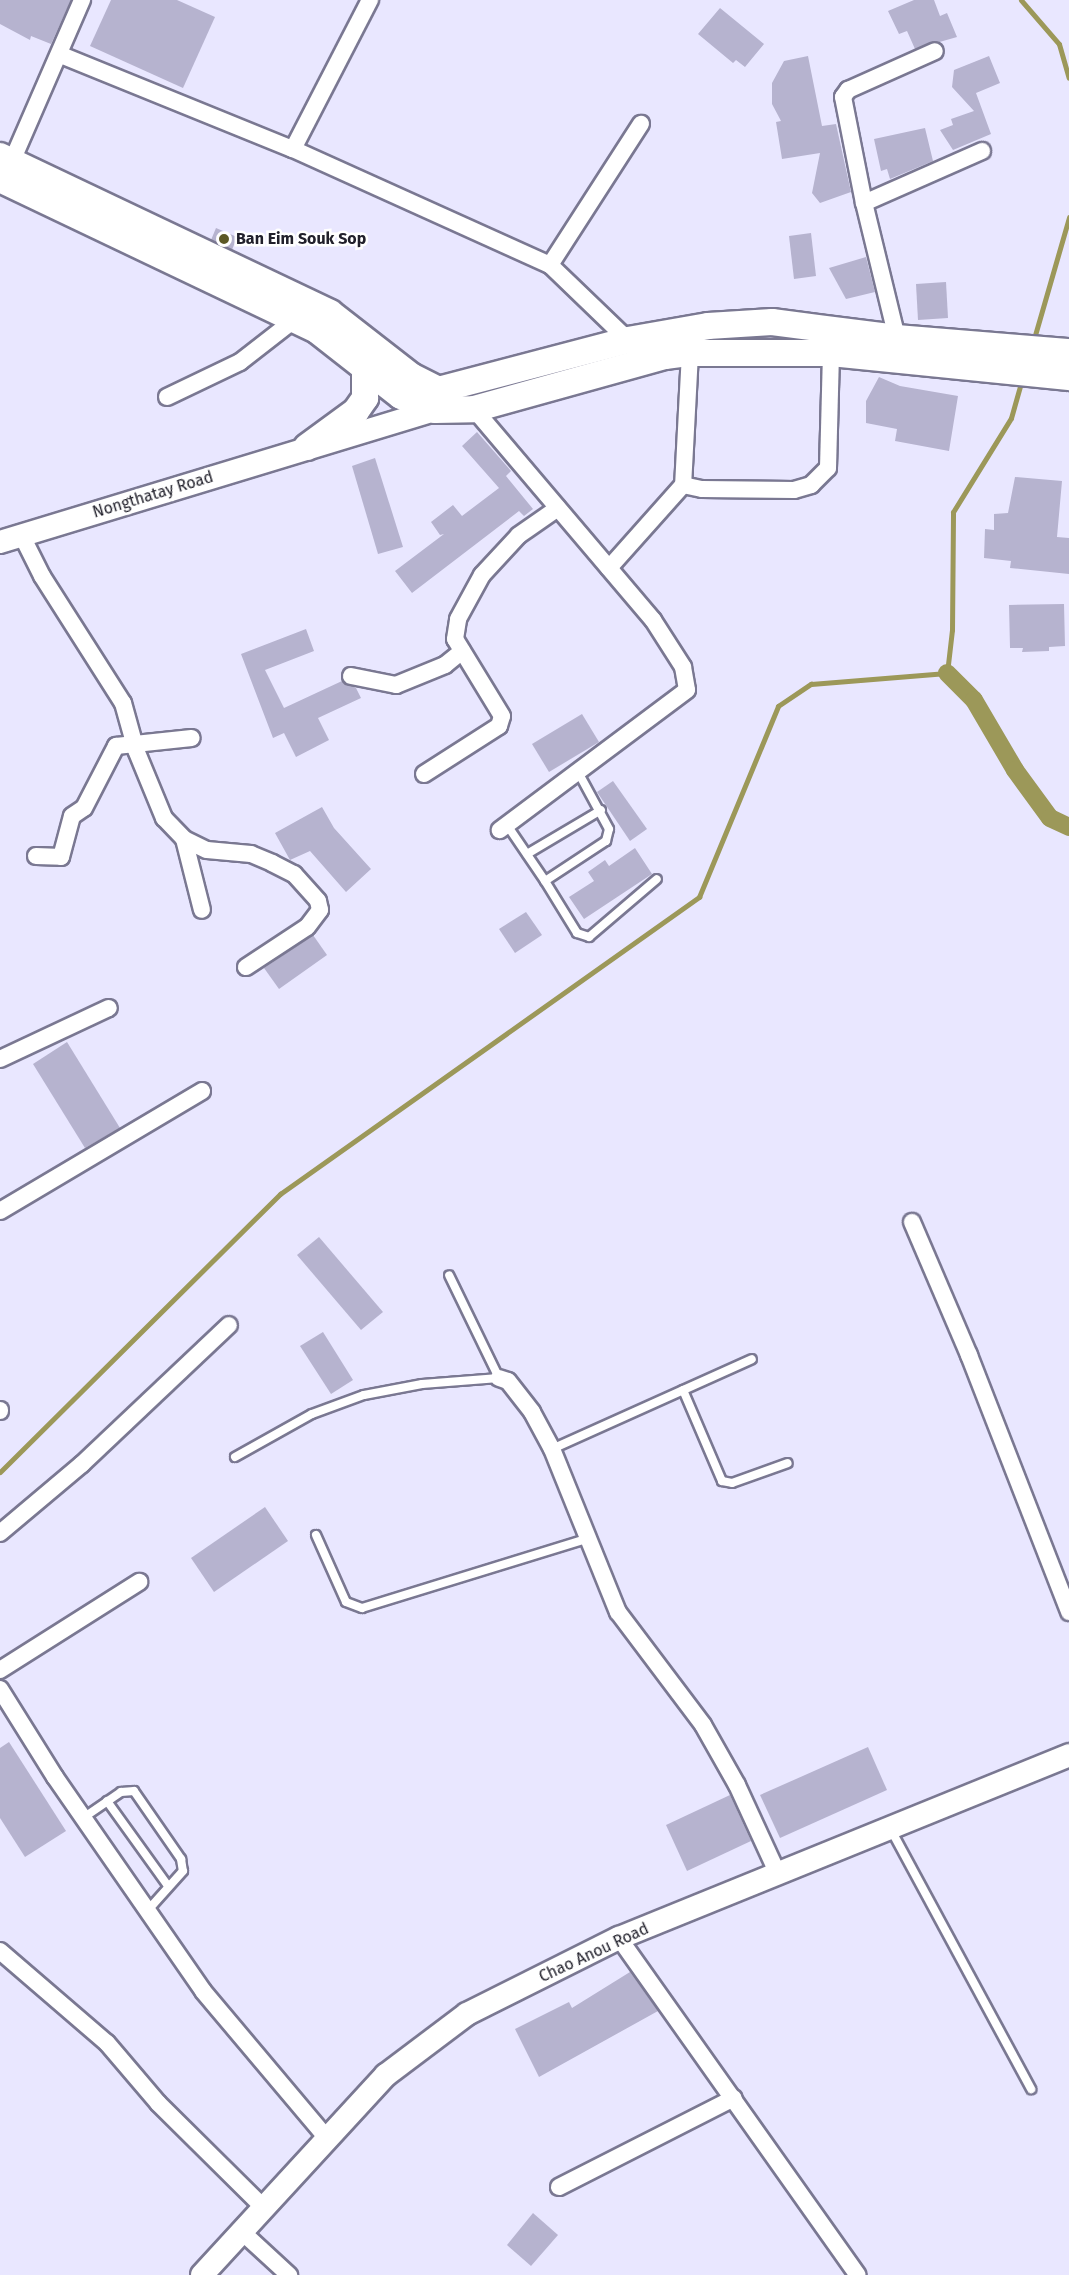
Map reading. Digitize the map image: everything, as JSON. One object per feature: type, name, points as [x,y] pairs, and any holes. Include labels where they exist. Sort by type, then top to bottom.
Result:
[{"type":"main road","points":[[4,165],[318,331],[365,371],[436,400],[474,409],[665,356],[690,353],[936,354],[1002,359],[1069,352]]},
{"type":"main road","points":[[4,165],[330,314],[406,386]]},
{"type":"main road","points":[[436,400],[628,340],[708,326],[772,322],[897,338],[936,354]]},
{"type":"main road","points":[[1002,359],[1069,377]]},
{"type":"main road","points":[[307,447],[356,411],[365,398],[365,371]]},
{"type":"street","points":[[4,165],[61,55],[82,0]]},
{"type":"street","points":[[293,149],[370,0]]},
{"type":"street","points":[[897,338],[864,203],[843,97],[848,90],[935,51]]},
{"type":"street","points":[[61,55],[293,149],[550,265],[628,340]]},
{"type":"street","points":[[550,265],[641,124]]},
{"type":"street","points":[[864,203],[982,151]]},
{"type":"street","points":[[167,398],[240,362],[294,320]]},
{"type":"street","points":[[609,568],[683,485],[690,353]]},
{"type":"street","points":[[683,485],[794,490],[823,477],[828,468],[831,353]]},
{"type":"street","points":[[307,447],[375,417],[406,386]]},
{"type":"street","points":[[307,447],[436,400]]},
{"type":"street","points":[[474,409],[653,620],[683,667],[687,690],[503,828]]},
{"type":"street","name":"Nongthatay Road","points":[[0,542],[307,447]]},
{"type":"street","points":[[424,774],[499,726],[502,716],[455,639],[458,619],[482,575],[519,535],[558,508]]},
{"type":"street","points":[[22,536],[42,576],[123,703],[134,743],[164,818],[184,839],[207,850],[251,854],[294,874],[318,901],[320,910],[307,927],[246,967]]},
{"type":"street","points":[[351,676],[396,685],[445,665],[462,651]]},
{"type":"street","points":[[36,856],[61,857],[72,816],[84,808],[115,747],[192,738]]},
{"type":"street","points":[[184,839],[202,910]]},
{"type":"street","points":[[0,1059],[109,1008]]},
{"type":"street","points":[[0,1211],[202,1091]]},
{"type":"street","points":[[912,1222],[969,1355],[1069,1612]]},
{"type":"street","points":[[0,1533],[82,1464],[230,1325]]},
{"type":"street","points":[[499,1378],[508,1381],[517,1390],[552,1449],[586,1539],[618,1612],[703,1725],[737,1785],[778,1874]]},
{"type":"street","points":[[0,1670],[139,1582]]},
{"type":"street","points":[[0,1689],[83,1818],[204,1991],[326,2137]]},
{"type":"street","name":"Chao Anou Road","points":[[202,2275],[262,2206],[386,2075],[444,2028],[619,1938],[1069,1755]]},
{"type":"street","points":[[619,1938],[858,2275]]},
{"type":"street","points":[[0,1951],[107,2043],[158,2103],[262,2206]]},
{"type":"street","points":[[559,2187],[734,2098]]},
{"type":"street","points":[[240,2230],[289,2275]]},
{"type":"lane","points":[[545,881],[609,837],[601,810],[578,772]]},
{"type":"lane","points":[[527,854],[601,810]]},
{"type":"lane","points":[[503,828],[527,854],[577,933],[589,937],[657,879]]},
{"type":"lane","points":[[235,1457],[312,1414],[364,1395],[422,1384],[499,1378],[450,1275]]},
{"type":"lane","points":[[552,1449],[752,1359]]},
{"type":"lane","points":[[684,1390],[722,1481],[732,1483],[788,1462]]},
{"type":"lane","points":[[316,1535],[346,1602],[362,1608],[586,1539]]},
{"type":"lane","points":[[83,1818],[121,1792],[134,1791],[184,1865],[148,1910]]},
{"type":"lane","points":[[107,1801],[168,1886]]},
{"type":"lane","points":[[890,1828],[1031,2089]]},
{"type":"building","points":[[0,0],[71,0],[51,44],[31,36],[30,40],[0,24]]},
{"type":"building","points":[[111,0],[177,0],[215,17],[183,88],[90,46]]},
{"type":"building","points":[[914,0],[934,0],[940,16],[947,13],[957,37],[915,49],[907,31],[899,34],[888,11]]},
{"type":"building","points":[[720,8],[764,44],[745,67],[736,60],[733,63],[698,34]]},
{"type":"building","points":[[808,56],[822,126],[836,124],[851,192],[820,203],[812,193],[820,153],[782,159],[776,122],[781,121],[772,104],[772,83],[784,61]]},
{"type":"building","points":[[989,56],[1000,83],[976,93],[991,134],[953,150],[940,130],[953,125],[951,119],[974,111],[952,87],[954,70]]},
{"type":"building","points":[[925,128],[933,161],[890,179],[887,169],[881,171],[874,139]]},
{"type":"building","name":"Ban Eim Souk Sop","points":[[216,228],[237,237],[232,250],[211,240]]},
{"type":"building","points":[[811,233],[816,276],[794,279],[789,236]]},
{"type":"building","points":[[866,257],[875,292],[846,299],[829,268]]},
{"type":"building","points":[[946,282],[948,318],[918,320],[916,284]]},
{"type":"building","points":[[879,377],[900,386],[958,396],[949,451],[895,441],[897,429],[866,423],[866,401]]},
{"type":"building","points":[[477,432],[511,471],[506,476],[533,509],[524,516],[519,511],[412,593],[395,571],[444,534],[440,535],[431,522],[453,505],[462,516],[499,488],[462,446]]},
{"type":"building","points":[[375,458],[403,547],[378,554],[352,466]]},
{"type":"building","points":[[1015,477],[1062,481],[1057,537],[1069,538],[1069,574],[1010,568],[1011,561],[984,558],[985,529],[994,530],[994,514],[1008,513]]},
{"type":"building","points":[[1064,604],[1065,646],[1049,647],[1049,651],[1022,652],[1023,648],[1010,648],[1009,605]]},
{"type":"building","points":[[306,629],[314,651],[265,670],[284,708],[342,681],[356,688],[361,698],[318,718],[329,740],[296,757],[284,733],[273,738],[241,654]]},
{"type":"building","points":[[582,714],[599,742],[549,772],[532,744]]},
{"type":"building","points":[[613,781],[647,829],[630,841],[597,792]]},
{"type":"building","points":[[322,807],[334,828],[371,869],[346,892],[310,851],[290,860],[275,833]]},
{"type":"building","points":[[635,848],[652,874],[584,919],[569,897],[594,881],[588,872],[605,860],[609,866]]},
{"type":"building","points":[[526,912],[542,935],[515,953],[499,929]]},
{"type":"building","points":[[313,935],[327,955],[279,989],[264,968]]},
{"type":"building","points":[[67,1042],[120,1128],[85,1148],[33,1064]]},
{"type":"building","points":[[319,1237],[383,1312],[361,1330],[297,1255]]},
{"type":"building","points":[[323,1332],[353,1380],[331,1394],[300,1346]]},
{"type":"building","points":[[265,1507],[288,1541],[214,1592],[191,1558]]},
{"type":"building","points":[[9,1742],[66,1831],[25,1857],[0,1818],[0,1748]]},
{"type":"building","points":[[868,1747],[887,1790],[780,1838],[760,1795]]},
{"type":"building","points":[[730,1795],[751,1841],[687,1871],[666,1825]]},
{"type":"building","points":[[630,1972],[658,2011],[539,2077],[515,2029],[569,2002],[572,2008]]},
{"type":"building","points":[[533,2213],[558,2235],[531,2266],[507,2245]]},
{"type":"waterway","points":[[1021,0],[1059,44],[1069,78]]},
{"type":"waterway","points":[[1033,342],[1069,217]]},
{"type":"waterway","points":[[0,1472],[280,1194],[699,897],[778,706],[811,684],[947,673],[952,630],[953,512],[1011,418],[1022,379]]},
{"type":"waterway","points":[[947,673],[974,700],[1015,770],[1050,818],[1069,827]]},
{"type":"place","name":"Ban Eim Souk Sop","points":[[224,239]]}]
